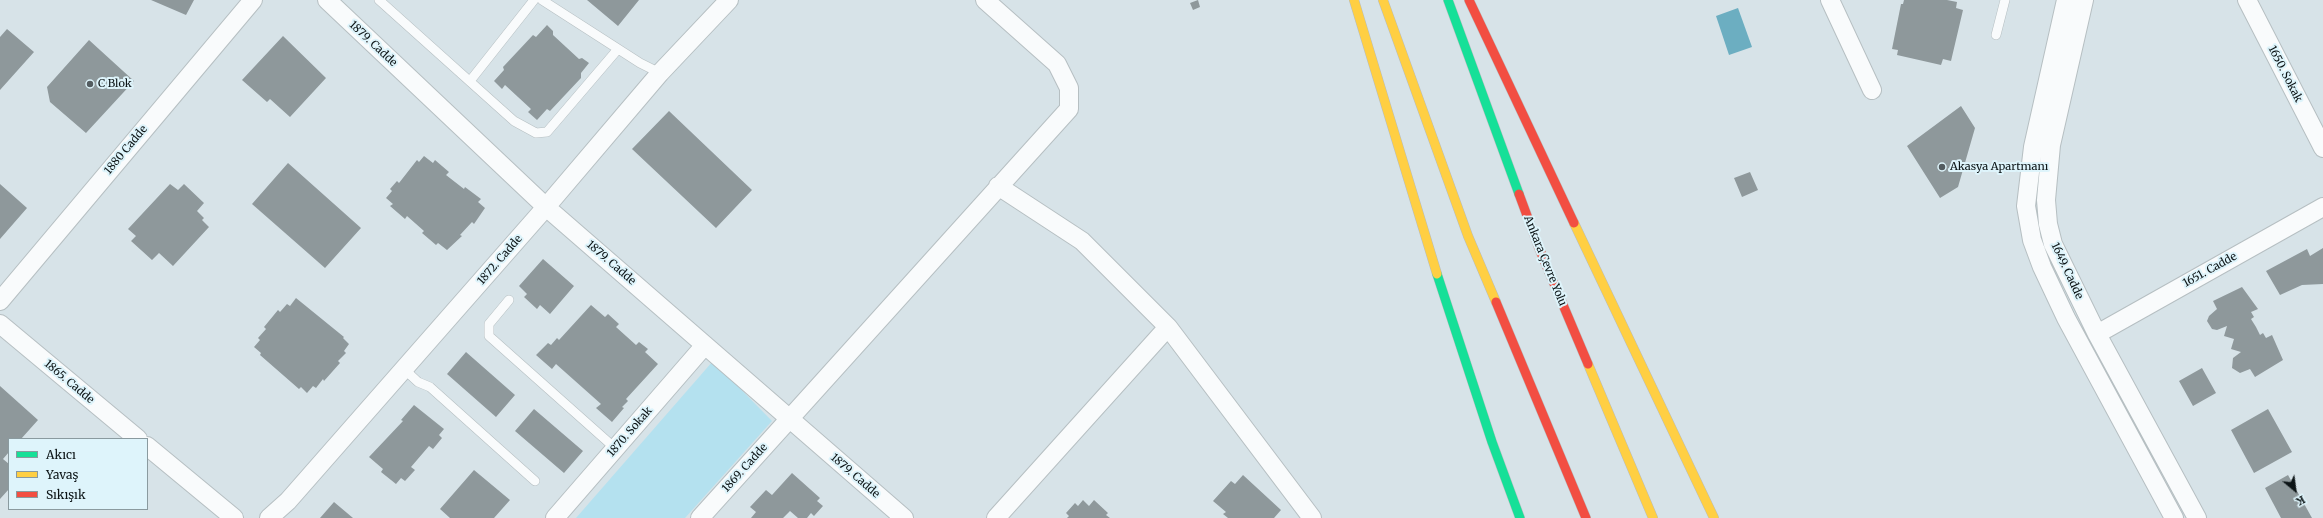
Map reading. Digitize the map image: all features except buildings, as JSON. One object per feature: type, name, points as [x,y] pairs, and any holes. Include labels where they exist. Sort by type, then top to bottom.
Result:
[{"type":"highway","points":[[1354,0],[1446,303],[1492,442],[1520,518]]},
{"type":"highway","points":[[1383,0],[1468,236],[1586,518]]},
{"type":"highway","name":"Ankara Çevre Yolu","points":[[1448,0],[1539,248],[1653,518]]},
{"type":"highway","points":[[1469,0],[1714,518]]},
{"type":"street","name":"1880 Cadde","points":[[0,301],[253,0]]},
{"type":"street","name":"1879. Cadde","points":[[327,0],[546,207],[904,518]]},
{"type":"street","name":"1872. Cadde","points":[[269,518],[288,501],[404,369],[546,207],[660,73],[729,0]]},
{"type":"street","name":"1869. Cadde","points":[[700,518],[1069,109],[1070,98],[1067,79],[1057,64],[985,0]]},
{"type":"street","points":[[1830,0],[1872,90]]},
{"type":"street","name":"1649. Cadde","points":[[2066,0],[2033,147],[2026,206],[2032,240],[2042,267],[2066,318],[2174,518]]},
{"type":"street","name":"1649. Cadde","points":[[2084,0],[2051,145],[2046,200],[2048,224],[2052,244],[2096,334],[2197,518]]},
{"type":"street","name":"1650. Sokak","points":[[2247,0],[2323,148]]},
{"type":"street","points":[[998,186],[1082,240],[1168,327],[1312,518]]},
{"type":"street","name":"1651. Cadde","points":[[2096,334],[2323,207]]},
{"type":"street","name":"1865. Cadde","points":[[0,324],[137,438]]},
{"type":"street","points":[[996,518],[1168,327]]},
{"type":"street","name":"1870. Sokak","points":[[556,518],[705,345]]},
{"type":"street","points":[[148,447],[234,518]]},
{"type":"lane","points":[[379,0],[514,121],[536,133],[547,132],[618,49]]},
{"type":"lane","points":[[470,81],[534,0]]},
{"type":"lane","points":[[542,0],[618,49],[660,73]]},
{"type":"lane","points":[[1996,34],[2005,0]]},
{"type":"lane","points":[[509,300],[489,324],[489,336],[616,449]]},
{"type":"lane","points":[[404,369],[418,382],[430,387],[535,481]]},
{"type":"shaded area","points":[[1738,8],[1752,47],[1729,55],[1716,16]]},
{"type":"shaded area","points":[[713,361],[772,421],[685,518],[576,518]]},
{"type":"traffic: fast","points":[[1448,0],[1519,194]]},
{"type":"traffic: fast","points":[[1437,274],[1492,442],[1520,518]]},
{"type":"traffic: slow","points":[[1354,0],[1437,274]]},
{"type":"traffic: slow","points":[[1383,0],[1468,236],[1496,302]]},
{"type":"traffic: slow","points":[[1574,223],[1714,518]]},
{"type":"traffic: slow","points":[[1588,364],[1653,518]]},
{"type":"traffic: jam","points":[[1469,0],[1574,223]]},
{"type":"traffic: jam","points":[[1519,194],[1539,248],[1588,364]]},
{"type":"traffic: jam","points":[[1496,302],[1586,518]]},
{"type":"place","name":"C Blok","points":[[90,84]]},
{"type":"place","name":"Akasya Apartmanı","points":[[1942,167]]}]
